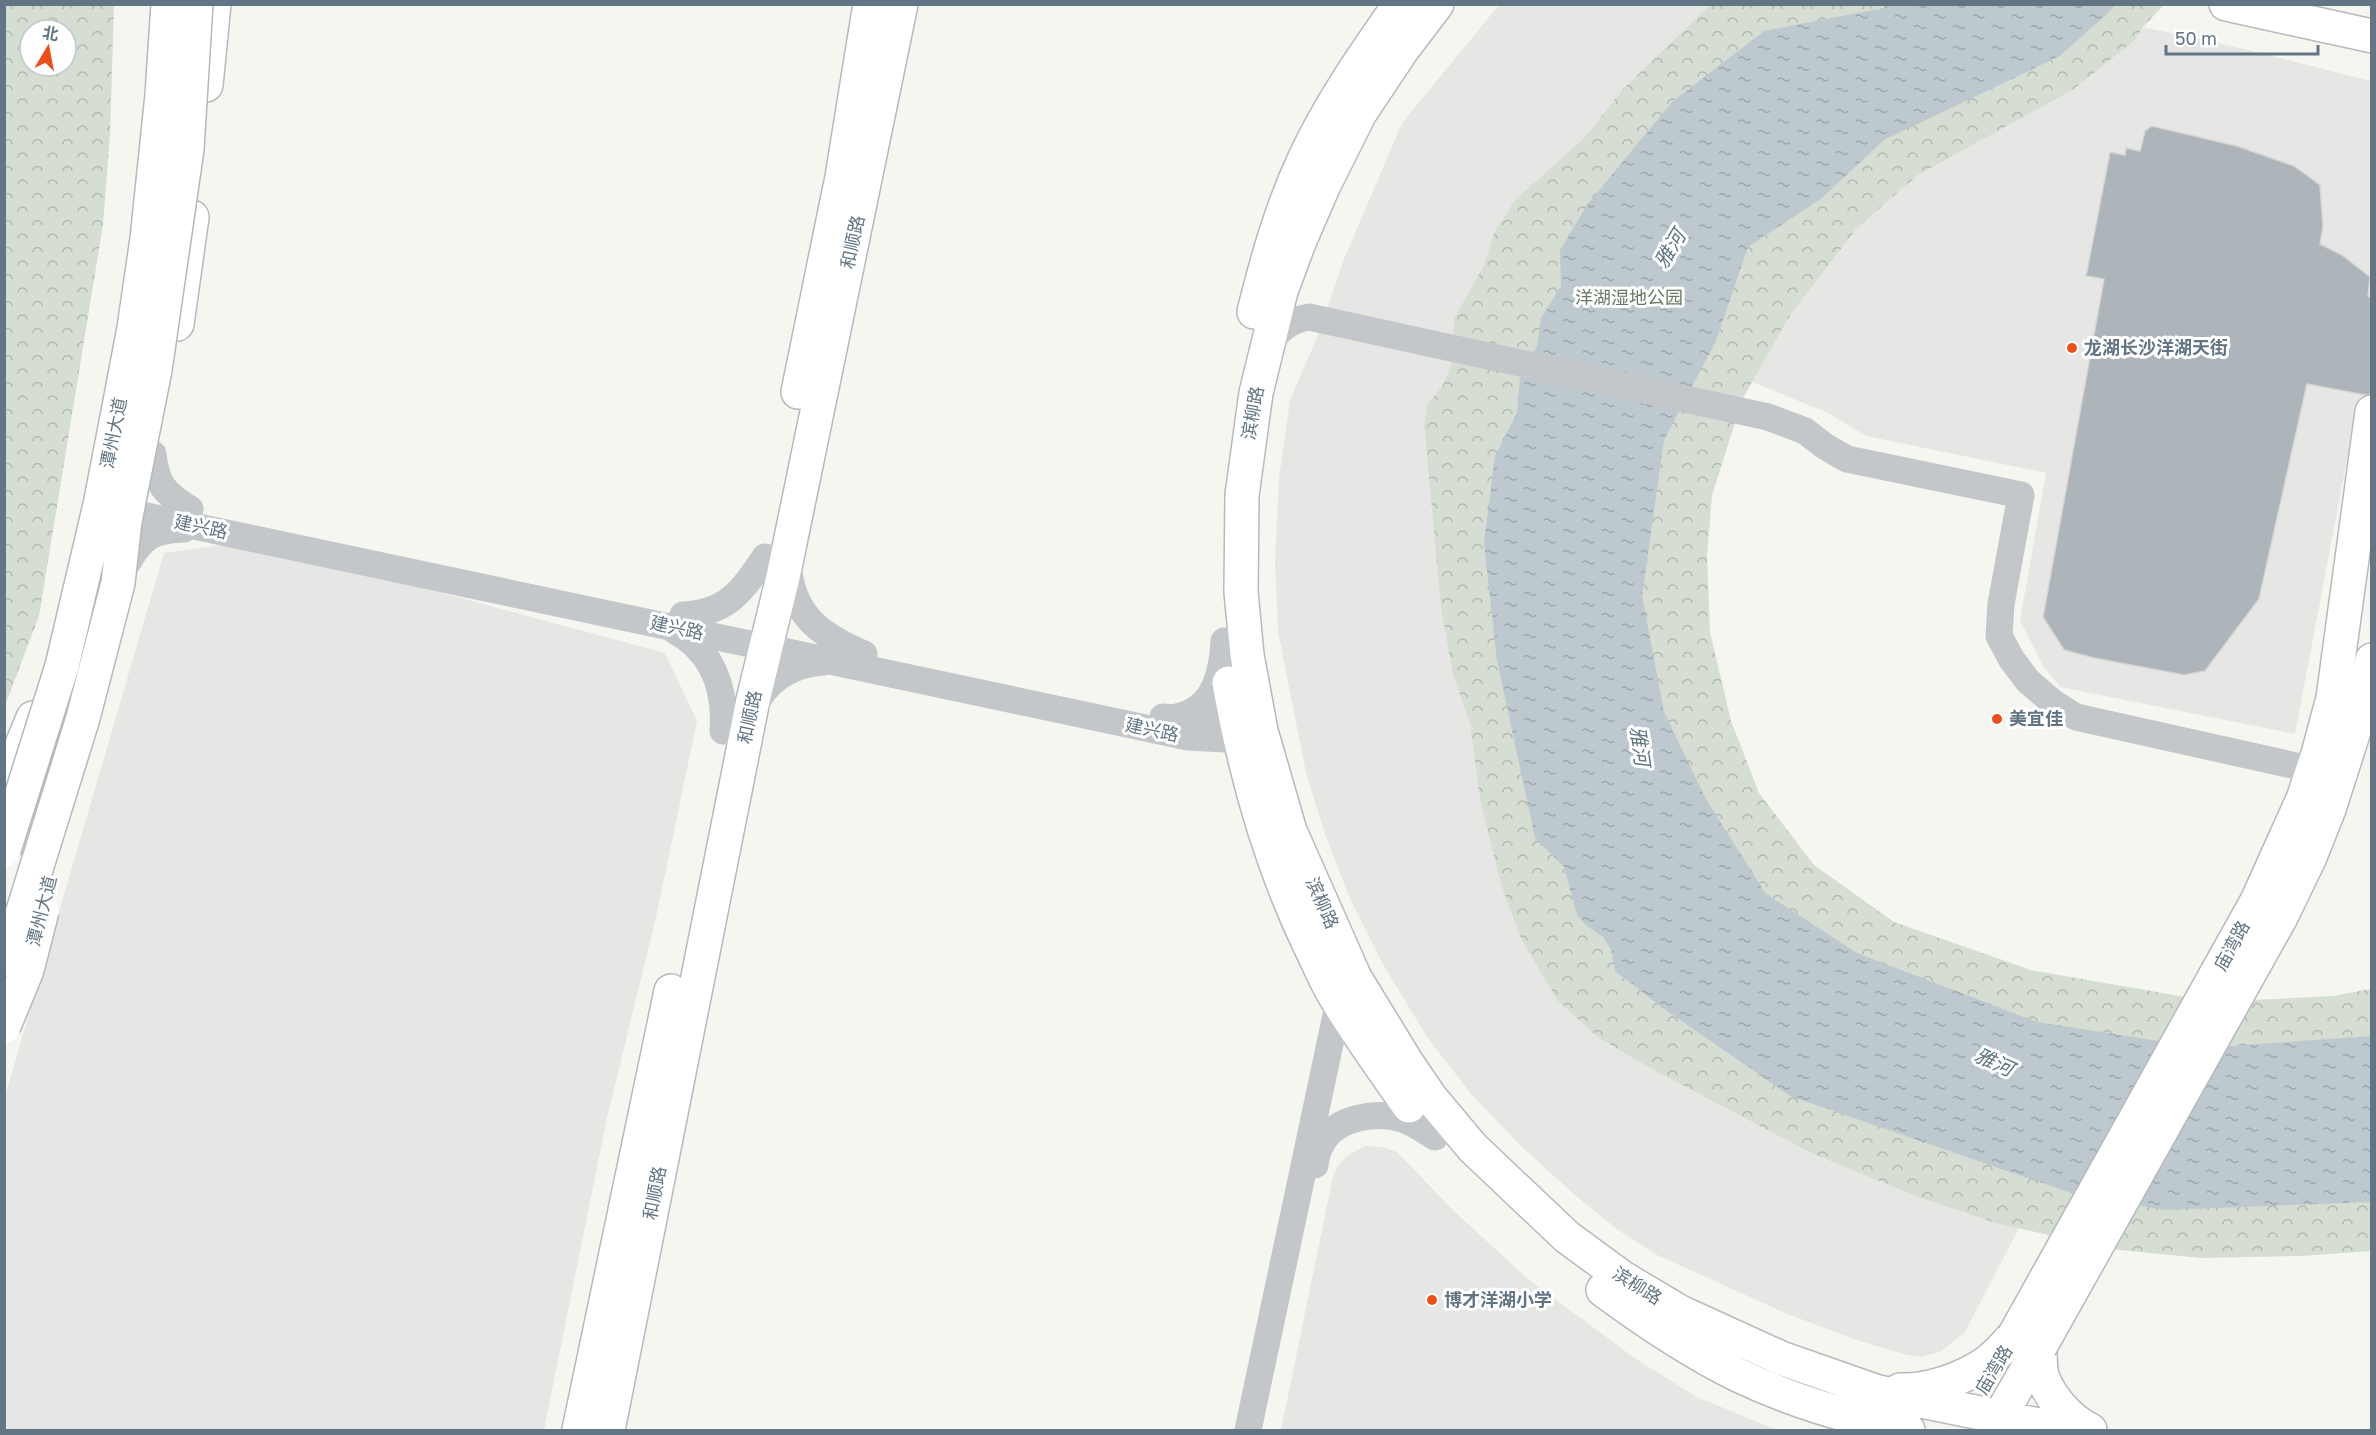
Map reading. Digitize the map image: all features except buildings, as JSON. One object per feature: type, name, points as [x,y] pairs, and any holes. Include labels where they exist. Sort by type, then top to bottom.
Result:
[{"type":"main road","name":"潭州大道","points":[[4,788],[56,668],[94,497],[128,324],[140,236],[149,159],[161,4]]},
{"type":"main road","name":"潭州大道","points":[[4,850],[62,666],[100,505],[134,328],[147,238],[162,95],[168,4]]},
{"type":"main road","name":"潭州大道","points":[[4,959],[23,911],[83,717],[118,584],[125,521],[155,370],[187,148],[196,4]]},
{"type":"main road","name":"潭州大道","points":[[4,990],[27,922],[99,675],[142,507],[165,397],[187,267],[214,4]]},
{"type":"main road","name":"和顺路","points":[[776,556],[870,4]]},
{"type":"main road","name":"和顺路","points":[[579,1431],[651,1094],[758,638],[901,4]]},
{"type":"main road","name":"滨柳路","points":[[1400,4],[1327,115],[1304,160],[1268,253],[1232,405],[1221,485],[1218,560],[1224,641],[1247,722],[1290,831],[1355,978],[1407,1064],[1431,1098],[1473,1148],[1568,1237],[1623,1278],[1680,1312],[1781,1358],[1869,1389],[1980,1422],[2063,1431]]},
{"type":"main road","name":"滨柳路","points":[[1437,4],[1402,50],[1360,113],[1318,197],[1284,282],[1266,348],[1248,436],[1240,537],[1242,603],[1247,655],[1249,781],[1271,856],[1302,928],[1339,1002],[1369,1049],[1417,1116],[1435,1137],[1470,1176],[1538,1239],[1604,1291],[1670,1336],[1738,1375],[1794,1398],[1869,1424],[1908,1431]]},
{"type":"main road","points":[[2226,4],[2372,36]]},
{"type":"main road","points":[[2339,29],[2372,49]]},
{"type":"main road","name":"庙湾路","points":[[2324,780],[2333,698],[2369,459],[2372,412]]},
{"type":"main road","name":"庙湾路","points":[[1980,1422],[2027,1341],[2257,901],[2361,709],[2372,660]]},
{"type":"main road","name":"潭州大道","points":[[4,1026],[27,970],[36,936],[59,839],[83,717]]},
{"type":"main road","name":"和顺路","points":[[608,1431],[736,727]]},
{"type":"main road","points":[[1869,1389],[1906,1390],[1935,1385],[1962,1376],[2027,1341],[2050,1395],[2067,1413],[2090,1431]]},
{"type":"street","points":[[1284,282],[1292,298],[1310,312],[1768,417],[1818,433],[1861,454],[2030,488],[2009,604],[2008,635],[2018,657],[2029,671],[2056,697],[2080,709],[2324,780]]},
{"type":"street","points":[[1266,348],[1279,331],[1310,312]]},
{"type":"street","points":[[153,454],[154,471],[161,485],[173,498],[190,509]]},
{"type":"street","name":"建兴路","points":[[94,497],[142,507],[211,529],[650,622],[758,638],[1179,728]]},
{"type":"street","points":[[142,507],[190,509],[683,615],[758,638]]},
{"type":"street","points":[[128,562],[138,545],[149,535],[167,529],[211,529]]},
{"type":"street","points":[[683,615],[703,614],[727,602],[776,556],[798,606],[808,619],[854,658]]},
{"type":"street","points":[[650,622],[675,631],[690,640],[710,663],[736,727],[766,688],[780,676],[809,663],[854,658]]},
{"type":"street","points":[[1179,728],[1186,715],[1197,709],[1215,689],[1223,661],[1224,641]]},
{"type":"street","points":[[1179,728],[1195,720],[1247,722]]},
{"type":"street","points":[[1179,728],[1229,756],[1244,771],[1249,781]]},
{"type":"street","points":[[1248,1431],[1339,1002]]},
{"type":"street","points":[[1259,1431],[1316,1159],[1322,1142],[1333,1130],[1345,1122],[1386,1116],[1403,1119],[1435,1137]]},
{"type":"shaded area","points":[[1499,5],[1710,5],[1623,89],[1585,137],[1553,167],[1494,233],[1484,265],[1454,318],[1452,361],[1443,385],[1427,405],[1424,425],[1441,609],[1453,675],[1470,724],[1480,800],[1659,1073],[1813,1154],[1918,1197],[2019,1228],[1965,1332],[1940,1352],[1921,1357],[1907,1355],[1856,1340],[1785,1313],[1657,1255],[1618,1230],[1576,1196],[1522,1147],[1471,1094],[1427,1037],[1381,961],[1350,899],[1325,834],[1306,773],[1278,631],[1275,561],[1279,478],[1290,400],[1318,335],[1344,259],[1402,123]]},
{"type":"shaded area","name":"龙湖长沙洋湖天街","points":[[2143,27],[2240,48],[2371,81],[2371,437],[2352,433],[2295,734],[2060,687],[2044,667],[2020,621],[2046,473],[1866,436],[1828,413],[1752,382],[1791,314],[1857,228],[1918,174],[2074,89],[2135,40]]},
{"type":"shaded area","points":[[250,541],[665,653],[697,721],[657,913],[607,1118],[544,1430],[5,1430],[5,1096],[164,553]]},
{"type":"shaded area","name":"博才洋湖小学","points":[[1364,1146],[1383,1147],[1397,1152],[1454,1211],[1528,1279],[1636,1359],[1697,1397],[1777,1430],[1281,1430],[1333,1176],[1337,1167],[1347,1156]]},
{"type":"green space","points":[[5,4],[114,5],[110,134],[103,225],[39,616],[5,706]]},
{"type":"green space","name":"洋湖湿地公园","points":[[1710,5],[2164,5],[2143,27],[2135,40],[2074,89],[1918,175],[1857,228],[1791,314],[1743,398],[1712,495],[1707,556],[1710,632],[1731,721],[1759,793],[1814,865],[1894,922],[2031,970],[2214,1002],[2333,996],[2371,989],[2371,1251],[2303,1256],[2201,1258],[2110,1249],[1996,1223],[1918,1197],[1813,1154],[1659,1073],[1599,1038],[1558,1001],[1522,941],[1502,887],[1480,800],[1470,724],[1453,675],[1441,609],[1424,425],[1427,405],[1443,385],[1452,361],[1454,318],[1484,265],[1494,233],[1515,200],[1585,137],[1623,89]]},
{"type":"water","name":"洋湖湿地公园","points":[[1886,5],[2114,5],[2060,56],[1884,140],[1822,198],[1748,247],[1716,341],[1664,440],[1642,596],[1664,712],[1706,799],[1765,893],[1857,953],[2037,1022],[2203,1048],[2371,1036],[2371,1202],[2165,1210],[2077,1195],[1790,1096],[1663,1008],[1615,971],[1611,949],[1603,937],[1587,926],[1577,915],[1564,867],[1535,838],[1497,660],[1484,543],[1495,456],[1517,413],[1520,379],[1537,346],[1541,318],[1561,286],[1560,250],[1587,205],[1672,102],[1764,31],[1884,8]]},
{"type":"place","name":"龙湖长沙洋湖天街","points":[[2072,348]]},
{"type":"place","name":"美宜佳","points":[[1997,719]]},
{"type":"place","name":"博才洋湖小学","points":[[1432,1300]]},
{"type":"water label","name":"雅河","points":[[1670,249]]},
{"type":"water label","name":"雅河","points":[[1640,746]]},
{"type":"water label","name":"雅河","points":[[1994,1062]]}]
